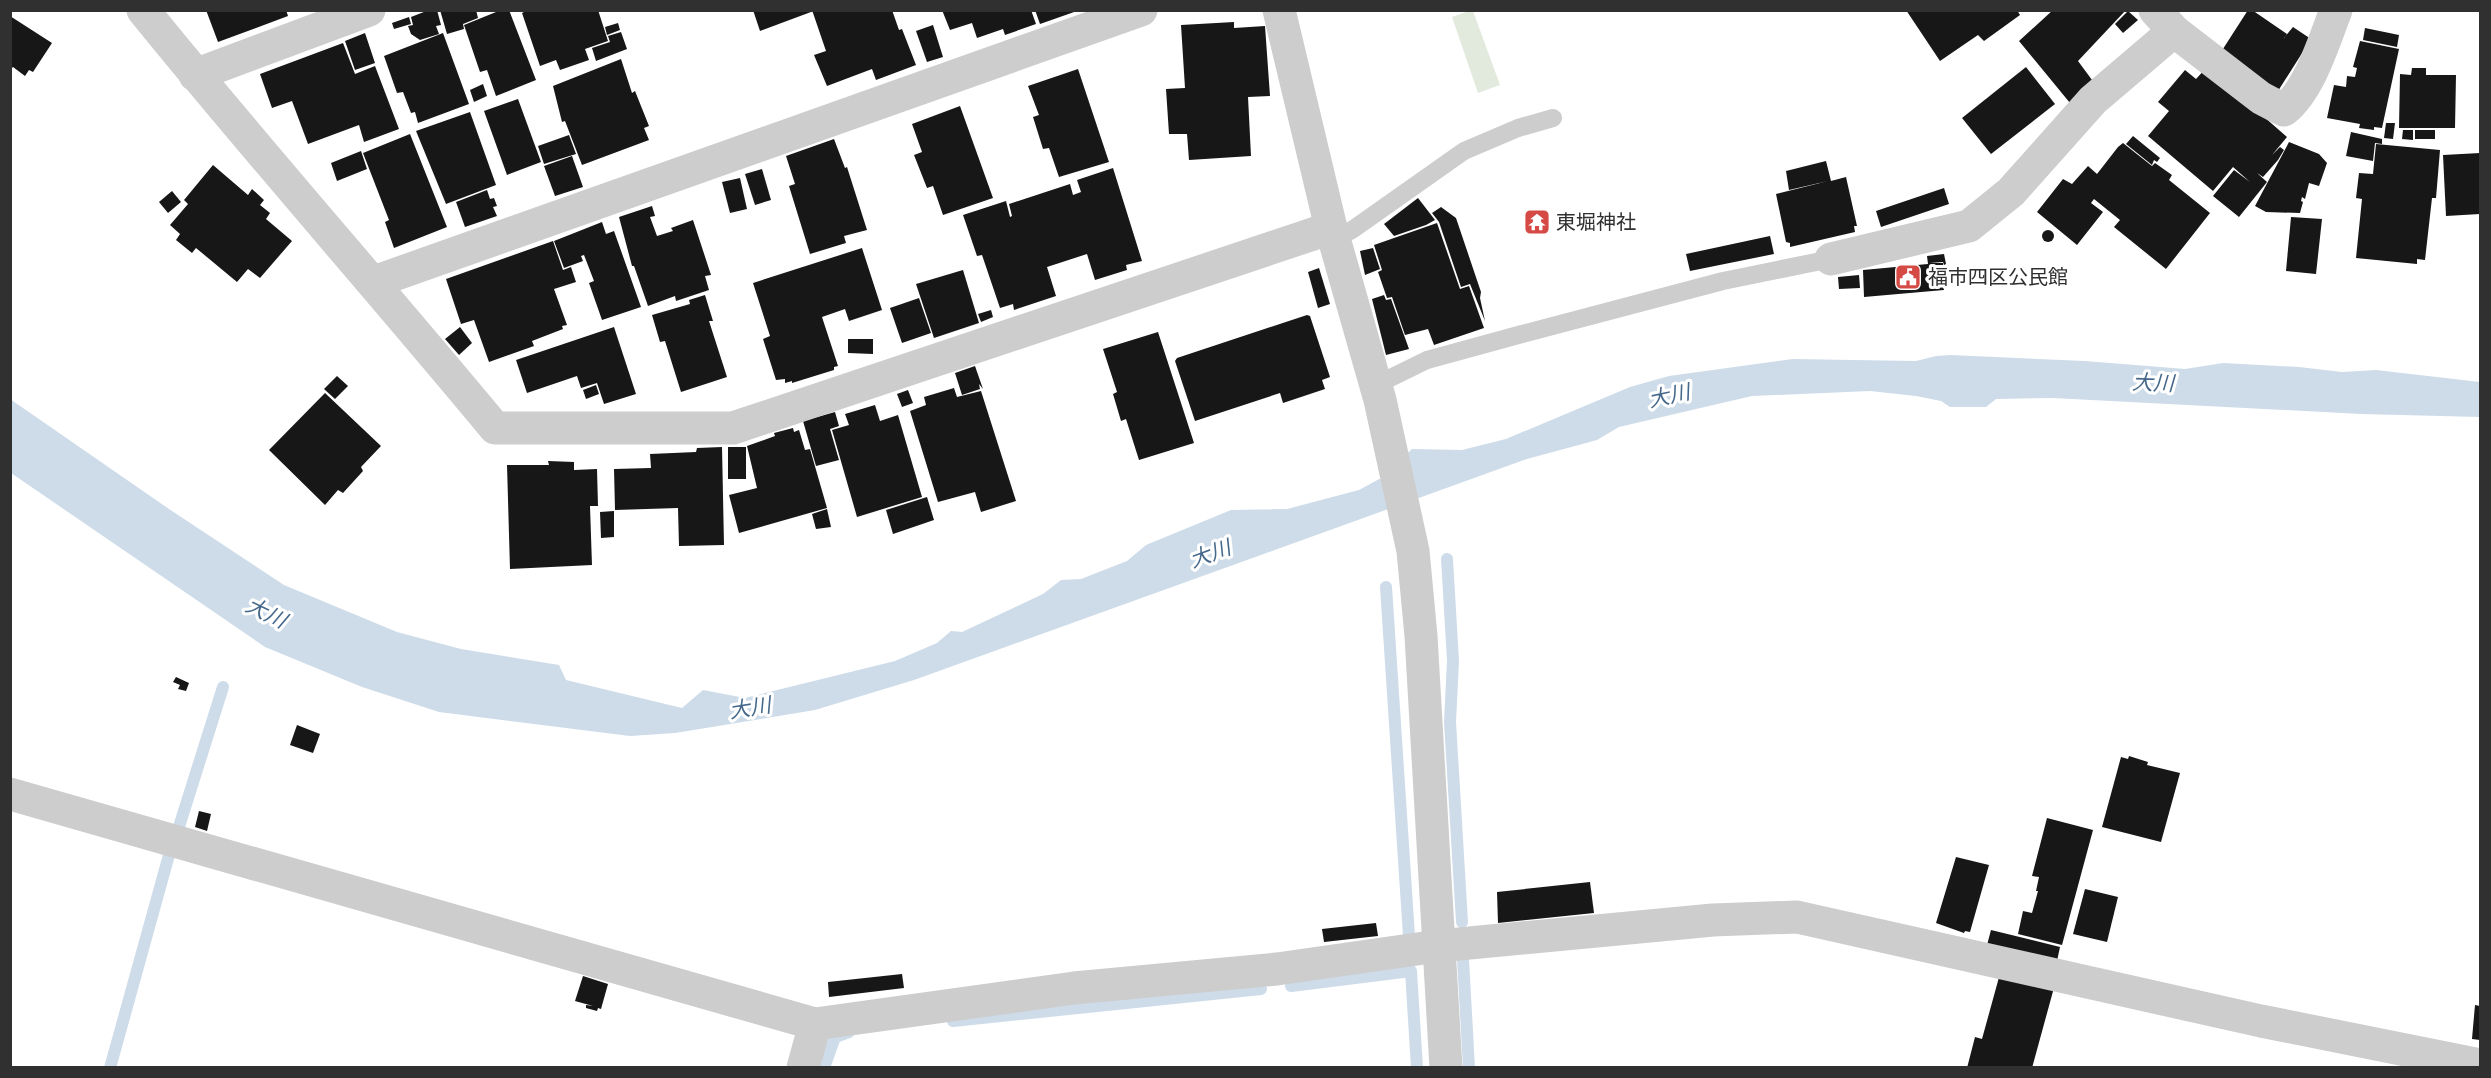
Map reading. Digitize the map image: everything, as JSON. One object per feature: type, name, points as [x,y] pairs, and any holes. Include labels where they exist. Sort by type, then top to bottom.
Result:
[{"type":"street","points":[[143,10],[195,75],[374,282],[495,428],[733,428],[1333,234]]},
{"type":"street","points":[[195,75],[369,10]]},
{"type":"street","points":[[374,282],[1141,10]]},
{"type":"street","points":[[1279,10],[1333,234],[1379,397],[1413,551],[1421,636],[1446,1068]]},
{"type":"street","points":[[1831,259],[1969,226],[2011,192],[2164,21],[2261,98],[2284,110],[2294,102],[2318,57],[2336,10]]},
{"type":"street","points":[[10,794],[815,1024],[1074,988],[1277,969],[1438,946],[1750,917],[1797,917],[2240,1016],[2481,1065]]},
{"type":"street","points":[[803,1068],[815,1024]]},
{"type":"lane","points":[[1333,234],[1352,230],[1464,151],[1518,128],[1553,118]]},
{"type":"lane","points":[[1379,397],[1427,360],[1724,281],[1831,259]]},
{"type":"shaded area","points":[[1473,11],[1500,85],[1478,93],[1452,17]]},
{"type":"water","name":"大川","points":[[1951,355],[2085,361],[2185,369],[2223,363],[2342,372],[2376,370],[2480,382],[2480,417],[2361,414],[2053,398],[1996,399],[1986,407],[1950,407],[1941,401],[1916,396],[1870,391],[1752,396],[1619,427],[1597,440],[1527,459],[914,680],[815,710],[675,733],[630,736],[439,712],[362,687],[265,647],[11,473],[10,399],[284,585],[397,632],[461,649],[559,665],[566,680],[682,708],[703,690],[745,698],[895,661],[937,643],[951,631],[962,632],[1043,594],[1061,580],[1081,579],[1127,561],[1146,545],[1231,510],[1287,509],[1359,490],[1381,478],[1412,449],[1462,450],[1506,439],[1630,387],[1669,376],[1793,359],[1916,361]]},
{"type":"building","points":[[206,10],[286,10],[288,16],[218,42]]},
{"type":"building","points":[[429,10],[437,10],[441,25],[436,26],[439,34],[420,40],[411,34],[408,26],[413,25],[411,17]]},
{"type":"building","points":[[440,10],[476,10],[478,18],[463,24],[464,29],[447,34]]},
{"type":"building","points":[[501,10],[509,10],[536,80],[496,96],[487,70],[480,72],[464,25]]},
{"type":"building","points":[[528,10],[598,10],[608,41],[585,49],[589,60],[560,70],[556,60],[540,66],[522,13]]},
{"type":"building","points":[[753,10],[811,10],[811,12],[760,31]]},
{"type":"building","points":[[812,10],[892,10],[916,65],[876,80],[872,69],[827,86],[814,55],[826,51]]},
{"type":"building","points":[[942,10],[1031,10],[1036,24],[1005,35],[1003,29],[977,38],[972,23],[950,30]]},
{"type":"building","points":[[1035,10],[1076,10],[1077,11],[1040,24]]},
{"type":"building","points":[[1906,10],[2017,10],[2020,15],[1984,41],[1978,35],[1940,61]]},
{"type":"building","points":[[2053,10],[2126,10],[2078,61],[2095,84],[2070,103],[2019,41]]},
{"type":"building","points":[[2248,10],[2252,10],[2287,34],[2284,38],[2293,27],[2311,39],[2278,91],[2221,52]]},
{"type":"building","points":[[2128,11],[2138,20],[2123,33],[2115,24]]},
{"type":"building","points":[[10,16],[52,43],[33,72],[29,70],[25,76],[13,67],[10,70]]},
{"type":"building","points":[[409,17],[411,24],[394,29],[392,23]]},
{"type":"building","points":[[1234,22],[1234,28],[1265,26],[1270,96],[1248,97],[1251,156],[1189,160],[1187,134],[1169,134],[1166,89],[1185,88],[1181,25]]},
{"type":"building","points":[[618,23],[620,30],[607,35],[605,27]]},
{"type":"building","points":[[933,25],[943,57],[927,62],[916,31]]},
{"type":"building","points":[[2365,28],[2399,35],[2397,47],[2363,40]]},
{"type":"building","points":[[621,32],[627,49],[596,61],[592,48],[610,42],[608,36]]},
{"type":"building","points":[[365,33],[375,63],[355,70],[345,41]]},
{"type":"building","points":[[443,33],[469,104],[418,123],[415,112],[411,113],[403,92],[397,93],[384,56]]},
{"type":"building","points":[[2360,41],[2399,49],[2382,128],[2374,127],[2374,130],[2359,128],[2360,124],[2327,118],[2334,85],[2346,87],[2347,76],[2355,77],[2357,68],[2353,67]]},
{"type":"building","points":[[343,43],[355,74],[375,66],[399,129],[364,142],[359,125],[308,144],[292,101],[272,108],[260,74]]},
{"type":"building","points":[[621,59],[632,93],[635,91],[649,126],[644,128],[649,140],[582,165],[565,121],[562,122],[553,86]]},
{"type":"building","points":[[2026,67],[2055,104],[1991,154],[1962,118]]},
{"type":"building","points":[[2207,67],[2287,137],[2272,155],[2280,147],[2284,150],[2278,160],[2263,177],[2257,173],[2267,182],[2239,217],[2213,196],[2234,170],[2250,182],[2233,167],[2213,191],[2148,136],[2169,111],[2158,102],[2185,70],[2196,79]]},
{"type":"building","points":[[2412,68],[2426,68],[2426,75],[2456,75],[2455,128],[2399,128],[2400,74],[2411,75]]},
{"type":"building","points":[[1078,69],[1109,162],[1059,177],[1049,148],[1043,149],[1033,117],[1039,115],[1028,86]]},
{"type":"building","points":[[483,84],[487,96],[474,102],[470,90]]},
{"type":"building","points":[[518,99],[541,162],[507,175],[484,111]]},
{"type":"building","points":[[960,106],[993,198],[943,215],[933,186],[927,188],[914,155],[922,152],[912,124]]},
{"type":"building","points":[[470,112],[496,185],[446,204],[416,131]]},
{"type":"building","points":[[2386,123],[2395,123],[2393,139],[2384,138]]},
{"type":"building","points":[[2403,130],[2413,130],[2413,140],[2402,139]]},
{"type":"building","points":[[2415,130],[2435,130],[2435,139],[2415,139]]},
{"type":"building","points":[[2351,132],[2382,139],[2382,144],[2375,143],[2373,161],[2346,156]]},
{"type":"building","points":[[410,134],[447,227],[394,248],[385,222],[389,220],[363,153]]},
{"type":"building","points":[[569,135],[576,154],[544,164],[538,146]]},
{"type":"building","points":[[2133,136],[2160,158],[2157,162],[2154,160],[2152,165],[2126,144]]},
{"type":"building","points":[[834,139],[845,168],[847,167],[867,230],[844,236],[846,243],[810,254],[789,186],[795,184],[786,156]]},
{"type":"building","points":[[2289,142],[2319,154],[2327,163],[2319,186],[2309,183],[2305,199],[2302,197],[2300,213],[2266,212],[2255,206]]},
{"type":"building","points":[[2123,143],[2152,166],[2155,163],[2172,175],[2169,180],[2210,213],[2166,269],[2114,227],[2120,220],[2094,199],[2091,203],[2103,212],[2077,245],[2037,212],[2063,179],[2072,184],[2088,166],[2097,174]]},
{"type":"building","points":[[2376,144],[2440,150],[2436,198],[2432,198],[2425,260],[2417,259],[2417,264],[2356,258],[2362,199],[2356,198],[2359,173],[2373,174]]},
{"type":"building","points":[[361,151],[367,169],[337,181],[331,163]]},
{"type":"building","points":[[2480,153],[2480,214],[2446,216],[2443,155]]},
{"type":"building","points":[[572,156],[583,187],[555,196],[544,166]]},
{"type":"building","points":[[1826,161],[1831,181],[1846,177],[1857,226],[1854,226],[1855,232],[1790,247],[1790,243],[1786,242],[1776,194],[1828,181],[1789,190],[1786,171]]},
{"type":"building","points":[[213,165],[248,195],[252,189],[264,200],[260,205],[270,213],[266,219],[292,241],[260,278],[248,269],[237,282],[196,248],[192,253],[176,240],[180,234],[170,225],[188,204],[184,200]]},
{"type":"building","points":[[1113,168],[1142,261],[1126,265],[1127,270],[1095,280],[1087,254],[1047,267],[1056,296],[1014,310],[1013,304],[1000,308],[982,255],[977,256],[963,215],[1006,201],[1010,217],[1012,216],[1009,204],[1070,184],[1073,195],[1081,192],[1077,180]]},
{"type":"building","points":[[762,169],[771,200],[755,205],[745,174]]},
{"type":"building","points":[[740,178],[747,209],[730,213],[722,182]]},
{"type":"building","points":[[1944,188],[1949,204],[1881,227],[1876,211]]},
{"type":"building","points":[[487,190],[490,199],[494,198],[497,206],[493,207],[497,216],[465,227],[456,202]]},
{"type":"building","points":[[172,191],[181,202],[168,213],[159,202]]},
{"type":"building","points":[[1418,198],[1435,220],[1394,236],[1384,224]]},
{"type":"building","points":[[652,206],[655,216],[650,217],[657,236],[673,231],[671,228],[693,220],[711,275],[705,276],[709,290],[676,301],[675,296],[648,306],[634,266],[632,266],[619,217]]},
{"type":"building","points":[[1441,207],[1456,218],[1481,292],[1480,298],[1485,321],[1470,284],[1461,287],[1439,222],[1432,213]]},
{"type":"building","points":[[1529,211],[1546,213],[1544,231],[1527,229]]},
{"type":"building","points":[[2291,217],[2322,219],[2316,274],[2286,271]]},
{"type":"building","points":[[602,222],[606,234],[614,231],[641,307],[602,320],[589,283],[594,281],[584,255],[581,256],[583,261],[564,268],[554,241]]},
{"type":"building","points":[[1437,223],[1460,289],[1469,286],[1484,328],[1434,345],[1428,329],[1405,335],[1392,297],[1387,298],[1378,272],[1382,270],[1374,245]]},
{"type":"building","points":[[2048,230],[2054,236],[2048,242],[2042,236]]},
{"type":"building","points":[[1770,236],[1774,254],[1690,271],[1686,254]]},
{"type":"building","points":[[553,241],[563,270],[571,267],[576,282],[554,289],[567,325],[562,326],[563,329],[532,341],[534,346],[489,362],[474,320],[461,324],[446,279]]},
{"type":"building","points":[[862,248],[882,310],[849,321],[845,309],[822,317],[838,366],[834,367],[834,370],[792,383],[792,381],[785,383],[785,379],[776,380],[763,339],[770,336],[753,283]]},
{"type":"building","points":[[1373,248],[1380,269],[1365,275],[1360,251]]},
{"type":"building","points":[[1944,254],[1946,264],[1944,265],[1943,262],[1930,263],[1943,263],[1944,290],[1864,297],[1863,270],[1928,264],[1927,256]]},
{"type":"building","points":[[1319,268],[1330,304],[1318,308],[1308,272]]},
{"type":"building","points":[[1954,269],[1955,285],[1945,285],[1944,270]]},
{"type":"building","points":[[963,270],[979,323],[934,338],[916,284]]},
{"type":"building","points":[[1859,275],[1860,288],[1839,289],[1838,277]]},
{"type":"building","points":[[705,295],[713,321],[709,321],[727,377],[681,392],[665,341],[660,342],[652,315],[690,304],[689,300]]},
{"type":"building","points":[[1384,295],[1386,300],[1391,299],[1409,349],[1386,355],[1372,299]]},
{"type":"building","points":[[919,298],[931,333],[902,343],[890,308]]},
{"type":"building","points":[[991,310],[993,317],[981,322],[978,314]]},
{"type":"building","points":[[1307,315],[1310,316],[1330,377],[1322,380],[1325,389],[1283,403],[1280,393],[1195,421],[1175,361],[1177,358]]},
{"type":"building","points":[[460,327],[472,343],[459,355],[445,339]]},
{"type":"building","points":[[614,327],[636,394],[604,404],[597,383],[581,388],[577,376],[527,393],[516,360]]},
{"type":"building","points":[[1158,332],[1194,443],[1139,460],[1126,419],[1121,421],[1113,394],[1117,392],[1103,349]]},
{"type":"building","points":[[848,339],[873,339],[873,354],[848,353]]},
{"type":"building","points":[[975,366],[983,389],[979,384],[980,389],[962,395],[955,373]]},
{"type":"building","points":[[337,376],[348,386],[335,399],[324,389]]},
{"type":"building","points":[[596,385],[599,394],[586,399],[583,390]]},
{"type":"building","points":[[954,388],[957,397],[981,391],[1016,501],[981,512],[975,492],[938,502],[910,411],[926,405],[924,397]]},
{"type":"building","points":[[908,390],[913,403],[902,407],[897,394]]},
{"type":"building","points":[[325,393],[381,446],[361,467],[363,471],[343,493],[338,490],[325,505],[269,450]]},
{"type":"building","points":[[875,405],[880,421],[898,415],[922,497],[857,517],[832,430],[849,425],[845,414]]},
{"type":"building","points":[[835,412],[839,426],[830,429],[839,460],[816,466],[803,421]]},
{"type":"building","points":[[793,428],[794,432],[799,430],[805,450],[810,449],[827,508],[739,533],[729,495],[757,488],[747,446],[775,436],[774,433]]},
{"type":"building","points":[[722,447],[724,545],[679,546],[678,508],[615,510],[614,469],[651,468],[650,454],[696,452],[697,448]]},
{"type":"building","points":[[728,447],[746,447],[746,479],[728,479]]},
{"type":"building","points":[[548,461],[574,462],[574,470],[597,469],[598,506],[590,506],[592,565],[510,569],[507,465],[549,465]]},
{"type":"building","points":[[927,497],[934,520],[893,534],[886,510]]},
{"type":"building","points":[[827,509],[831,527],[816,529],[812,514]]},
{"type":"building","points":[[614,511],[614,537],[601,538],[600,512]]},
{"type":"building","points":[[176,677],[189,683],[186,691],[178,689],[180,685],[173,682]]},
{"type":"building","points":[[297,725],[320,734],[313,753],[290,745]]},
{"type":"building","points":[[2129,756],[2148,762],[2147,765],[2180,773],[2161,842],[2102,827],[2121,757],[2128,759]]},
{"type":"building","points":[[199,811],[211,814],[207,831],[195,827]]},
{"type":"building","points":[[2047,818],[2093,830],[2062,945],[2018,934],[2023,911],[2032,913],[2038,891],[2036,891],[2039,877],[2032,876]]},
{"type":"building","points":[[1956,857],[1989,865],[1970,932],[1965,931],[1964,933],[1936,923]]},
{"type":"building","points":[[1590,882],[1594,913],[1498,923],[1497,892]]},
{"type":"building","points":[[2085,889],[2118,897],[2107,942],[2073,934]]},
{"type":"building","points":[[1376,923],[1378,936],[1324,942],[1322,929]]},
{"type":"building","points":[[1991,930],[2060,947],[2057,961],[1987,945]]},
{"type":"building","points":[[2001,970],[2055,984],[2032,1068],[1967,1068],[1975,1037],[1982,1039]]},
{"type":"building","points":[[902,974],[904,988],[829,997],[828,982]]},
{"type":"building","points":[[583,976],[608,984],[601,1009],[598,1008],[597,1011],[586,1008],[586,1005],[593,1006],[575,1001]]},
{"type":"building","points":[[2475,1005],[2480,1006],[2480,1040],[2472,1039]]},
{"type":"waterway","points":[[1447,559],[1453,661],[1450,722],[1462,922]]},
{"type":"waterway","points":[[1386,587],[1409,936]]},
{"type":"waterway","points":[[178,830],[223,687]]},
{"type":"waterway","points":[[110,1068],[169,855]]},
{"type":"waterway","points":[[1463,959],[1469,1068]]},
{"type":"waterway","points":[[1291,986],[1411,971],[1417,1068]]},
{"type":"waterway","points":[[953,1021],[1261,989]]},
{"type":"waterway","points":[[824,1068],[835,1037],[849,1032]]},
{"type":"place","name":"東堀神社","points":[[1537,222]]},
{"type":"place","name":"福市四区公民館","points":[[1908,277]]}]
